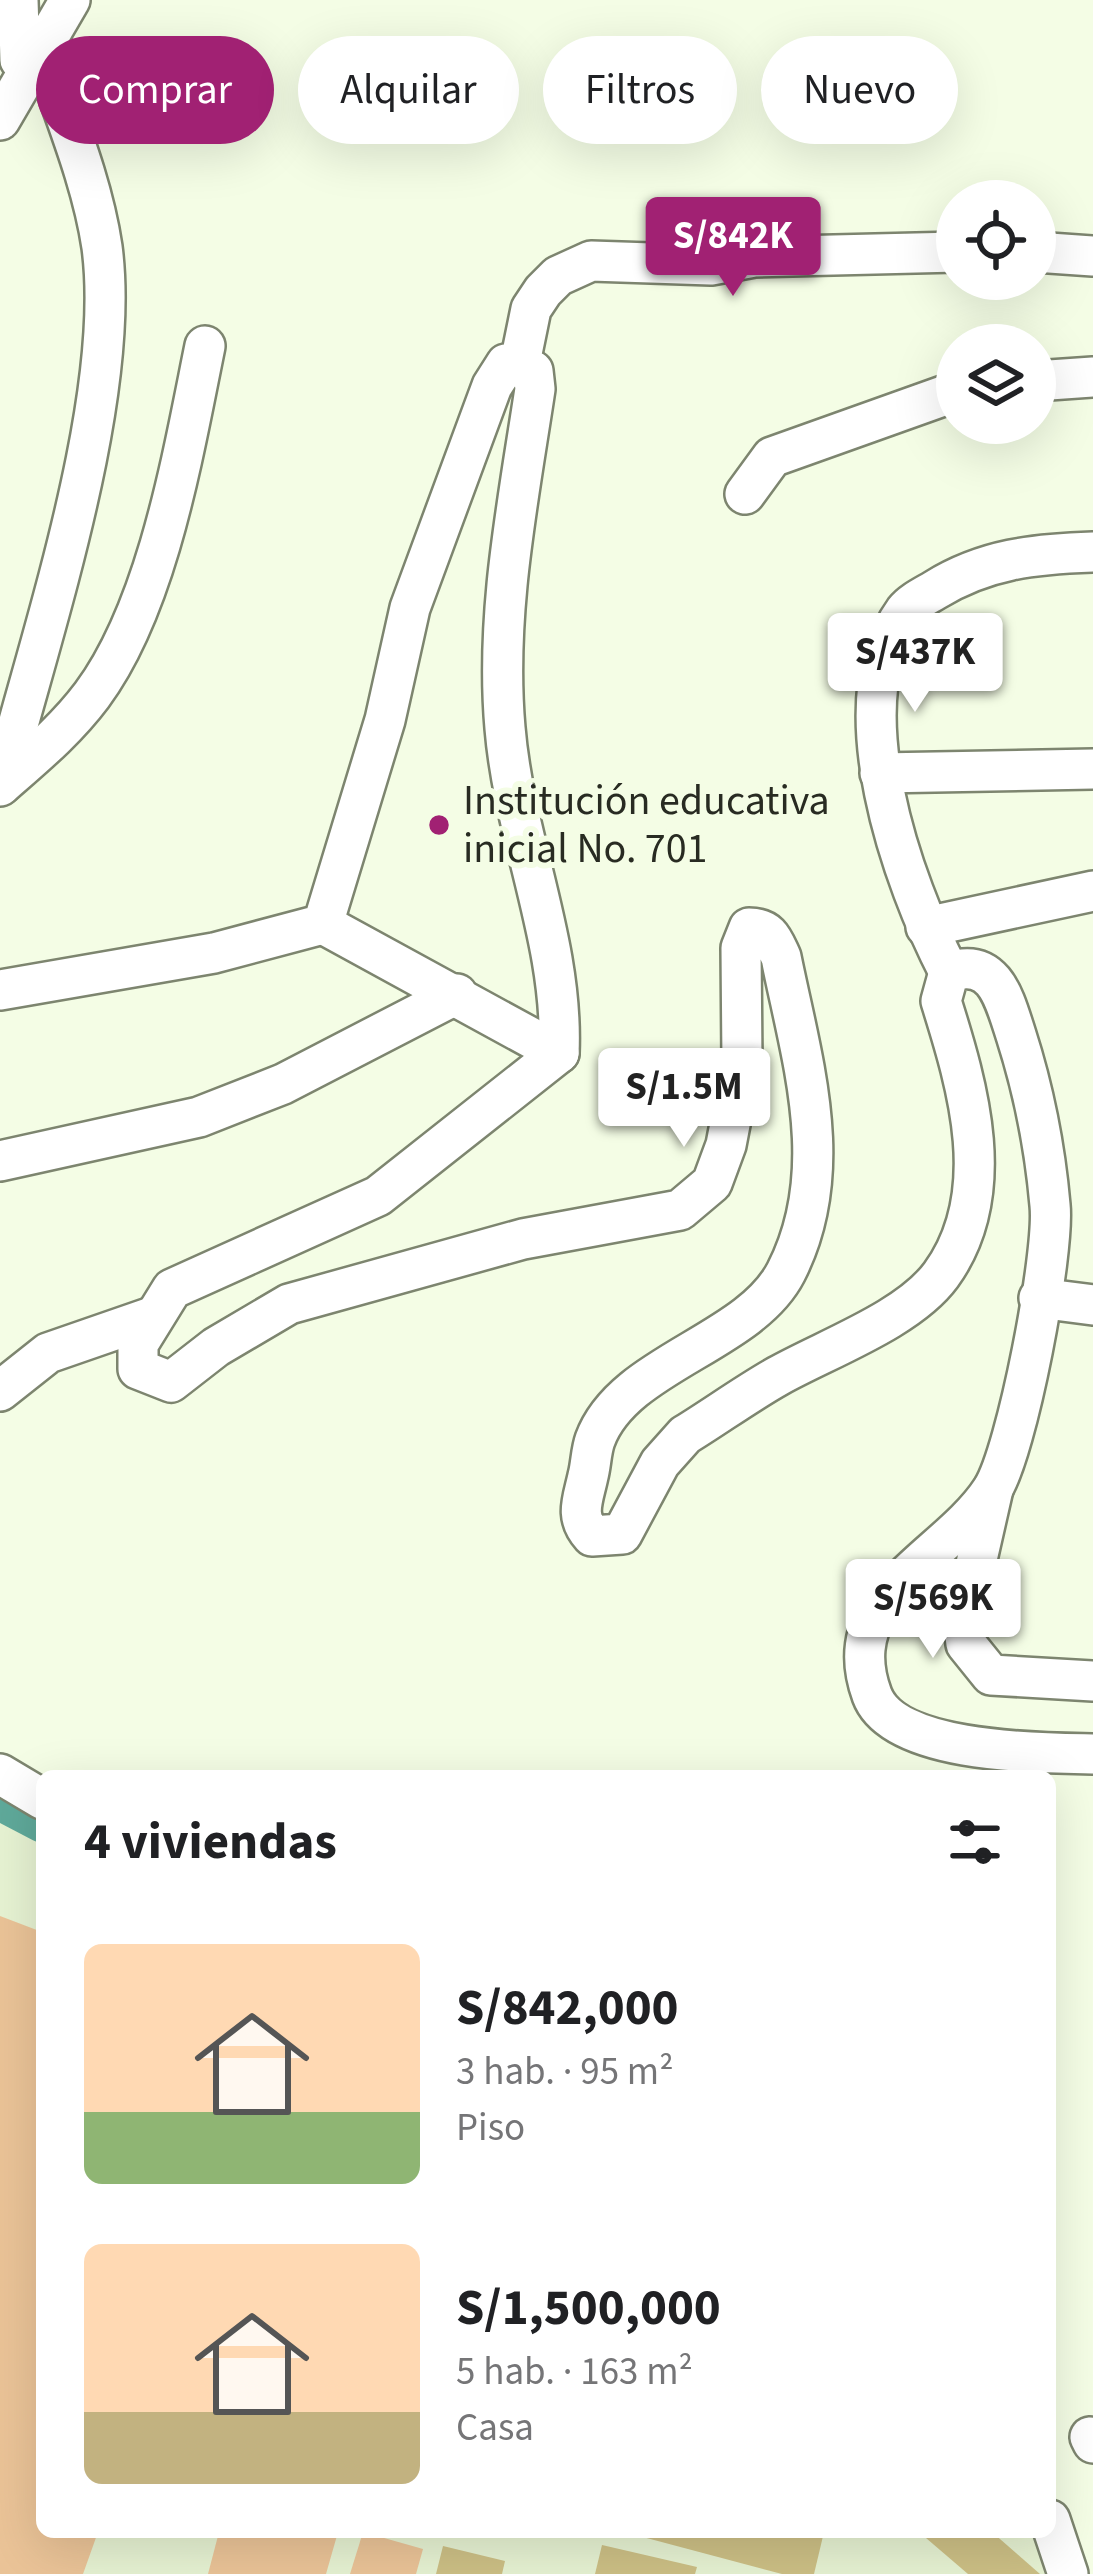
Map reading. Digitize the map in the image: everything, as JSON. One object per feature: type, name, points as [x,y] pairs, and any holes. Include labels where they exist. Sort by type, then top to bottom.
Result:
[{"type":"street","points":[[0,121],[20,55],[18,0]]},
{"type":"street","points":[[20,55],[70,0]]},
{"type":"street","points":[[1,784],[87,449],[107,316],[101,243],[20,55]]},
{"type":"street","points":[[520,363],[531,310],[543,290],[558,276],[591,261],[711,266],[798,255],[936,252]]},
{"type":"street","points":[[1056,253],[1093,256]]},
{"type":"street","points":[[1,784],[57,738],[95,692],[139,604],[184,446],[205,346]]},
{"type":"street","points":[[323,924],[385,720],[410,608],[492,386],[506,364],[520,363],[533,371],[536,389],[504,594],[505,730],[562,998],[560,1053],[378,1196],[172,1288],[149,1318],[138,1344],[138,1369],[171,1382],[216,1347],[289,1304],[523,1239],[680,1210],[712,1184],[726,1145],[742,1063],[741,948],[749,928],[761,928],[770,933],[781,957],[816,1124],[808,1206],[784,1277],[752,1311],[620,1402],[595,1438],[579,1506],[583,1525],[592,1535],[622,1534],[660,1462],[685,1435],[893,1314],[940,1277],[964,1228],[975,1176],[970,1106],[940,1001],[949,972],[913,902],[880,773],[879,698],[894,632],[907,608],[980,564],[1093,552]]},
{"type":"street","points":[[1056,380],[1093,377]]},
{"type":"street","points":[[745,494],[772,457],[936,398]]},
{"type":"street","points":[[880,773],[1093,769]]},
{"type":"street","points":[[926,927],[1093,891]]},
{"type":"street","points":[[0,990],[214,953],[323,924],[560,1053]]},
{"type":"street","points":[[949,972],[968,966],[987,972],[1001,988],[1022,1055],[1051,1209],[1027,1383],[993,1489],[963,1621],[966,1644],[991,1675],[1093,1681]]},
{"type":"street","points":[[0,1161],[199,1117],[283,1084],[457,994]]},
{"type":"street","points":[[1039,1298],[1093,1305]]},
{"type":"street","points":[[0,1391],[47,1353],[149,1318]]},
{"type":"street","points":[[993,1489],[871,1614],[864,1666],[874,1702],[906,1726],[967,1748],[1093,1754]]},
{"type":"street","points":[[0,1774],[36,1795]]},
{"type":"street","points":[[1056,2538],[1068,2574]]},
{"type":"shaded area","points":[[0,1803],[36,1822],[36,2538],[1034,2538],[1051,2574],[0,2574]]},
{"type":"shaded area","points":[[0,1916],[36,1930],[36,2538],[96,2538],[83,2574],[0,2574]]},
{"type":"shaded area","points":[[217,2538],[336,2538],[326,2574],[208,2574]]},
{"type":"shaded area","points":[[361,2538],[384,2538],[423,2549],[416,2574],[350,2574]]},
{"type":"building","points":[[647,2538],[823,2538],[814,2574],[782,2574]]},
{"type":"building","points":[[926,2538],[999,2538],[1040,2574],[968,2574]]},
{"type":"building","points":[[602,2545],[697,2567],[695,2574],[595,2574]]},
{"type":"building","points":[[443,2546],[505,2561],[502,2574],[436,2574]]},
{"type":"waterway","points":[[0,1801],[36,1820]]},
{"type":"place","name":"Institución educativa inicial No. 701","points":[[439,825]]}]
